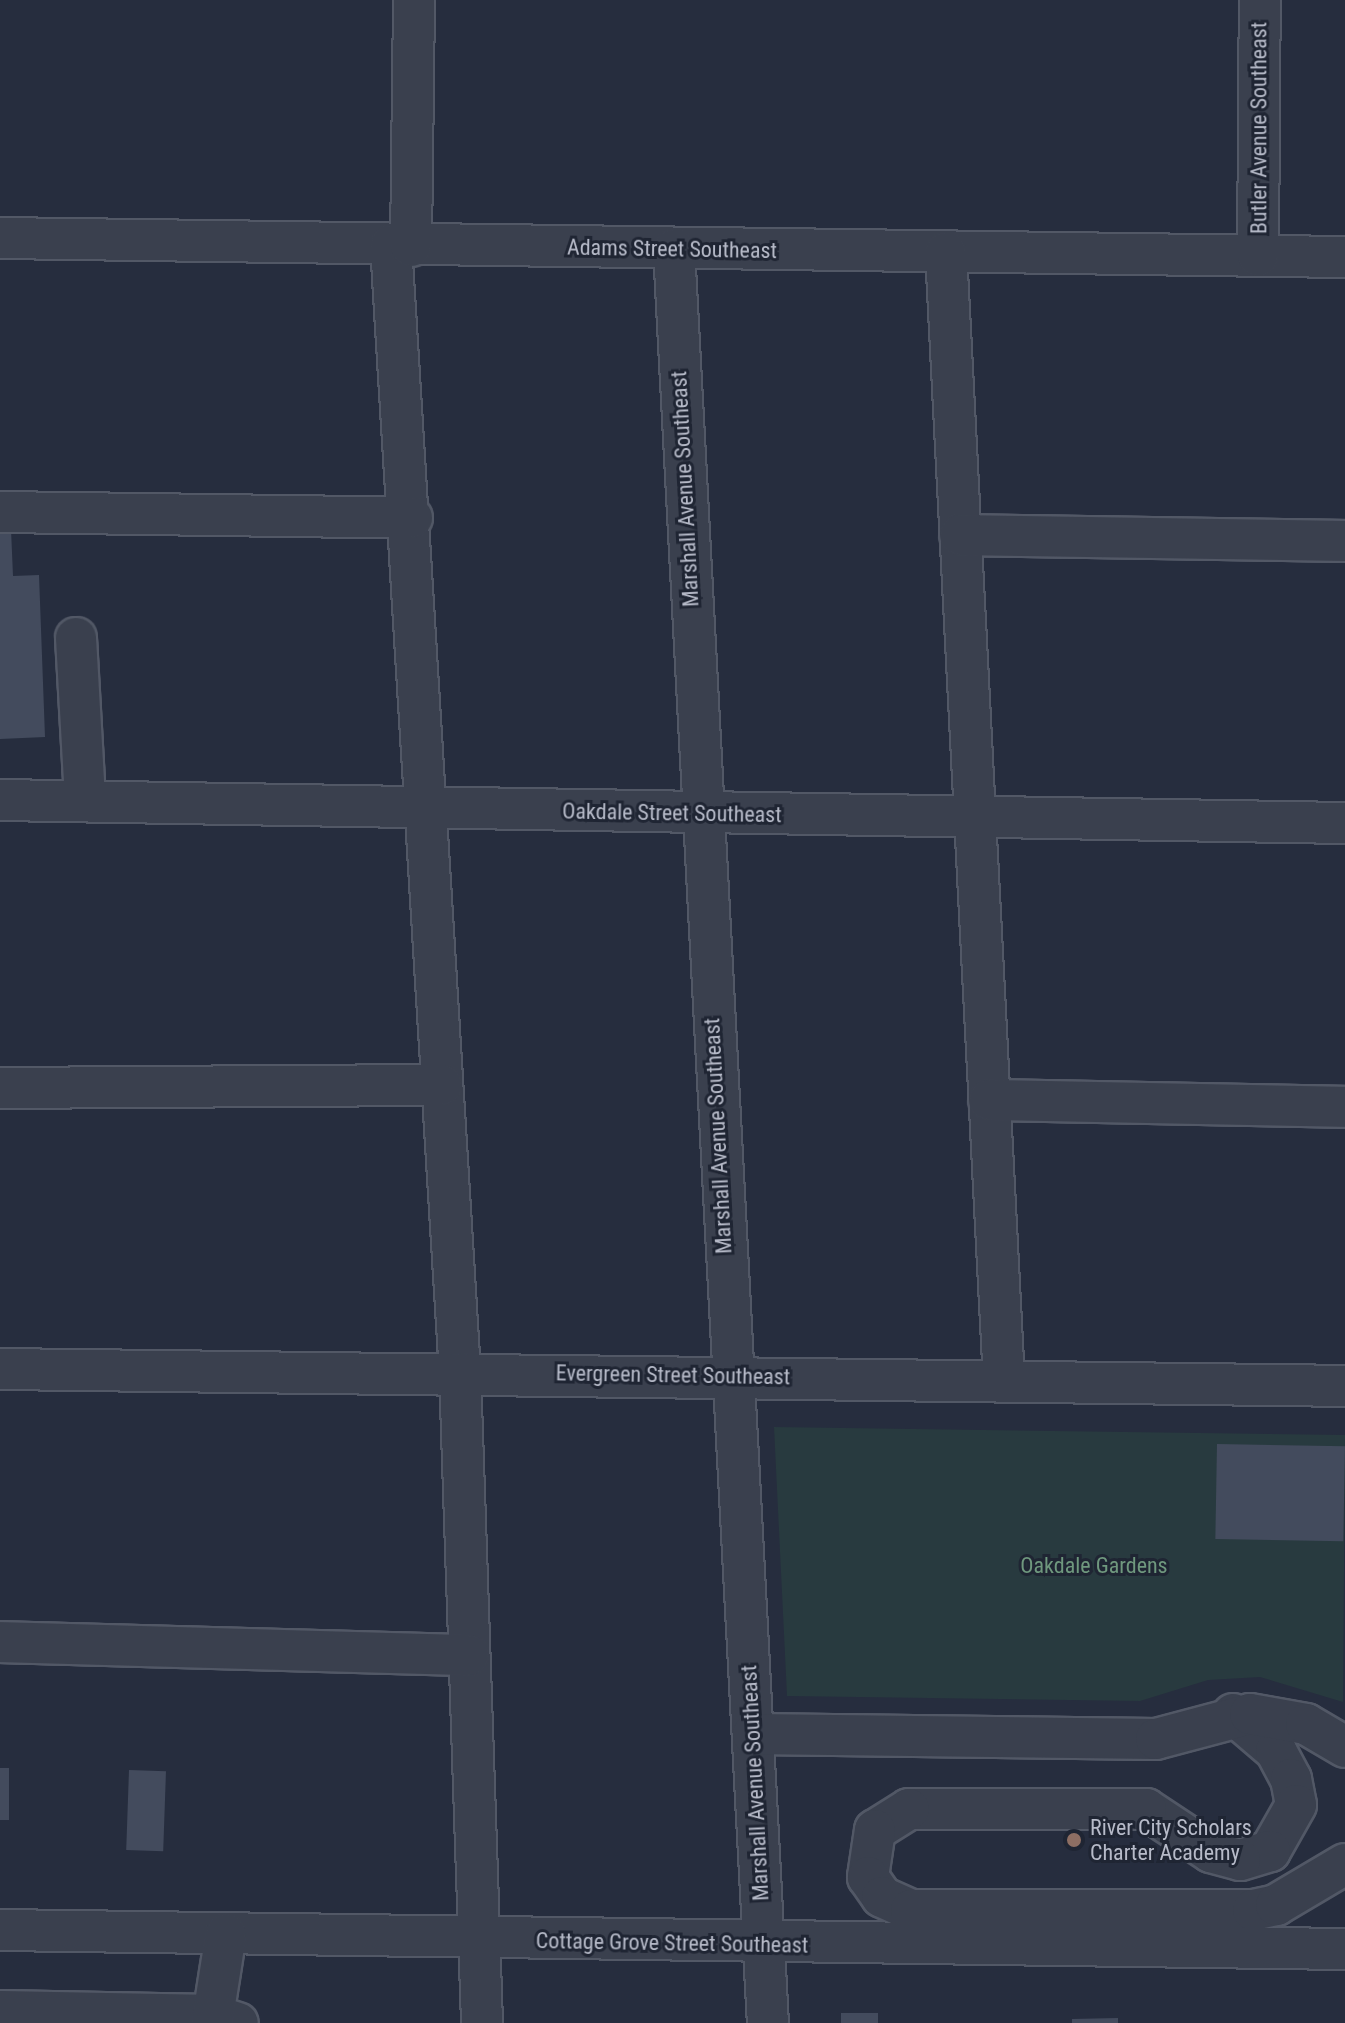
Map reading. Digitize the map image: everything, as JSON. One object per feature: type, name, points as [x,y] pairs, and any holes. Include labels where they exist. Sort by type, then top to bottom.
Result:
[{"type":"street","points":[[414,0],[401,245],[426,809],[460,1373],[482,2023]]},
{"type":"street","name":"Butler Avenue Southeast","points":[[1258,256],[1260,0]]},
{"type":"street","name":"Adams Street Southeast","points":[[0,238],[1345,257]]},
{"type":"street","name":"Marshall Avenue Southeast","points":[[674,249],[701,813],[768,2023]]},
{"type":"street","points":[[946,252],[1004,1380]]},
{"type":"street","points":[[0,512],[412,518]]},
{"type":"street","points":[[960,535],[1345,541]]},
{"type":"street","points":[[76,638],[85,800]]},
{"type":"street","name":"Oakdale Street Southeast","points":[[0,800],[1345,823]]},
{"type":"street","points":[[0,1088],[442,1085]]},
{"type":"street","points":[[989,1100],[1345,1107]]},
{"type":"street","name":"Evergreen Street Southeast","points":[[0,1369],[1345,1386]]},
{"type":"street","points":[[0,1642],[469,1655]]},
{"type":"street","points":[[753,1734],[1156,1739],[1233,1714],[1306,1724],[1345,1747]]},
{"type":"street","points":[[1233,1714],[1276,1751],[1291,1779],[1296,1805],[1270,1851],[1240,1860],[1211,1852],[1146,1809],[909,1809],[875,1830],[868,1877],[882,1897],[911,1910],[1253,1910],[1345,1864]]},
{"type":"street","name":"Cottage Grove Street Southeast","points":[[0,1930],[764,1945],[1345,1949]]},
{"type":"street","points":[[0,2011],[221,2020],[226,1934]]},
{"type":"green space","name":"Oakdale Gardens","points":[[774,1427],[1345,1435],[1343,1702],[1260,1677],[1208,1680],[1140,1701],[787,1696]]},
{"type":"building","points":[[0,529],[11,529],[13,576],[39,575],[45,737],[0,739]]},
{"type":"building","points":[[1217,1444],[1345,1446],[1343,1541],[1215,1539]]},
{"type":"building","points":[[0,1768],[9,1768],[9,1820],[0,1820]]},
{"type":"building","points":[[129,1770],[166,1771],[163,1851],[126,1850]]},
{"type":"building","points":[[841,2013],[878,2013],[878,2023],[841,2023]]},
{"type":"building","points":[[1118,2018],[1118,2023],[1072,2023],[1072,2019]]},
{"type":"place","name":"River City Scholars Charter Academy","points":[[1074,1840]]}]
